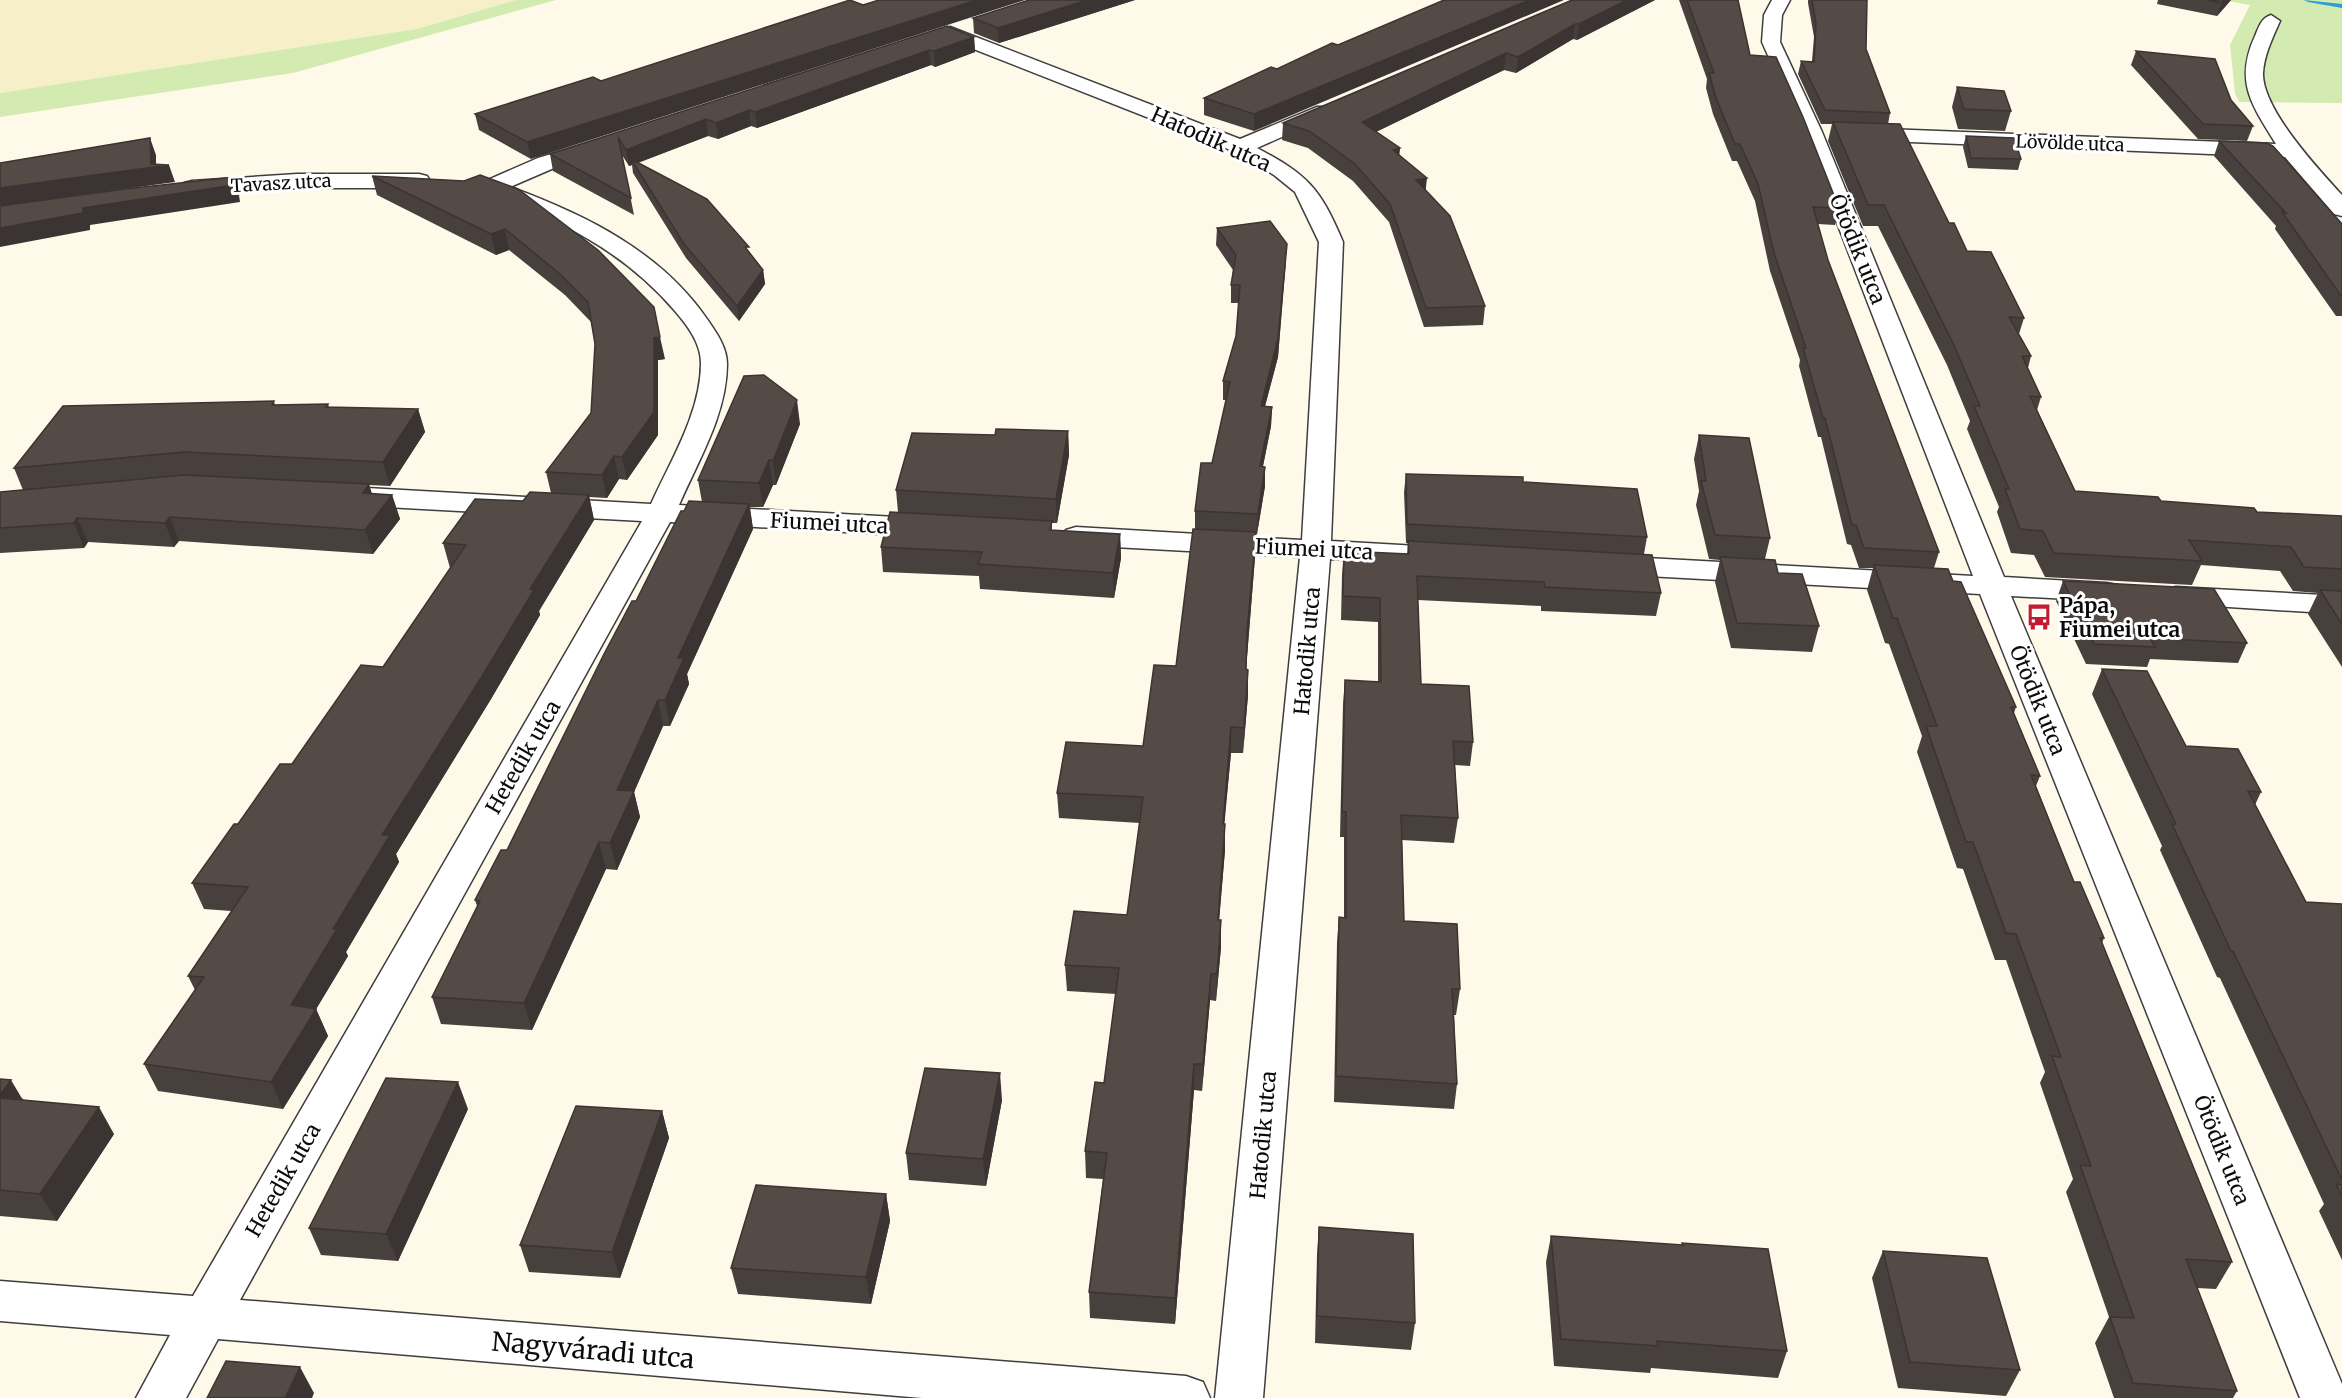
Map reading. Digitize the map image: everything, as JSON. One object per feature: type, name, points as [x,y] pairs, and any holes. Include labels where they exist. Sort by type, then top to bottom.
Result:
[{"type":"street","name":"Ötödik utca","points":[[1781,0],[1773,15],[1771,42],[1812,132],[1992,586],[2324,1398]]},
{"type":"street","points":[[2271,21],[2258,50],[2253,75],[2265,109],[2291,152],[2342,209]]},
{"type":"street","name":"Hatodik utca","points":[[983,22],[939,37],[1240,147],[1277,168],[1302,187],[1316,206],[1330,242],[1316,549],[1239,1398]]},
{"type":"street","points":[[1240,147],[1337,106]]},
{"type":"street","name":"Lövölde utca","points":[[1812,132],[2291,152]]},
{"type":"street","name":"Hetedik utca","points":[[159,1398],[661,513],[709,402],[715,361],[702,329],[678,298],[646,265],[610,238],[554,210],[480,186],[613,141]]},
{"type":"street","name":"Tavasz utca","points":[[176,190],[297,181],[436,182]]},
{"type":"street","name":"Fiumei utca","points":[[322,494],[959,530]]},
{"type":"street","name":"Fiumei utca","points":[[1054,535],[1482,558]]},
{"type":"street","points":[[1577,563],[2342,605]]},
{"type":"street","name":"Nagyváradi utca","points":[[0,1301],[1186,1398]]},
{"type":"shaded area","points":[[0,0],[516,0],[417,29],[0,93]]},
{"type":"green space","points":[[516,0],[556,0],[293,73],[0,117],[0,93],[417,29]]},
{"type":"green space","points":[[2222,0],[2342,0],[2342,103],[2239,102],[2235,93],[2230,45],[2250,5]]},
{"type":"building","points":[[850,0],[863,5],[879,0],[977,0],[527,142],[475,114],[593,77],[601,81]]},
{"type":"building","points":[[1029,0],[1087,0],[998,28],[973,18]]},
{"type":"building","points":[[1444,0],[1529,0],[1254,114],[1204,98],[1271,67],[1277,69],[1332,43],[1338,45]]},
{"type":"building","points":[[1572,0],[1627,0],[1575,24],[1518,57],[1506,53],[1362,122],[1400,148],[1393,150],[1427,178],[1416,180],[1450,216],[1485,306],[1426,308],[1390,204],[1354,163],[1309,131],[1283,123]]},
{"type":"building","points":[[1687,0],[1738,0],[1750,55],[1776,57],[1803,117],[1839,208],[1813,207],[1828,260],[1939,552],[1864,548],[1856,525],[1852,525],[1825,418],[1823,418],[1803,348],[1806,348],[1774,253],[1758,184],[1740,144],[1735,144],[1716,98],[1709,73],[1714,73]]},
{"type":"building","points":[[1812,0],[1867,0],[1866,49],[1890,113],[1825,110],[1801,61],[1814,62],[1816,24]]},
{"type":"building","points":[[2208,0],[2224,0],[2222,3]]},
{"type":"building","points":[[947,26],[974,37],[934,51],[929,50],[755,112],[749,110],[716,123],[706,119],[626,150],[618,137],[631,198],[550,154]]},
{"type":"building","points":[[2136,51],[2215,59],[2231,100],[2253,126],[2203,124]]},
{"type":"building","points":[[1957,87],[2004,91],[2011,111],[1964,109]]},
{"type":"building","points":[[1833,122],[1900,124],[1949,223],[1954,223],[1967,251],[1991,252],[2024,318],[2009,317],[2031,356],[2022,356],[2041,397],[2030,396],[2075,491],[2158,497],[2161,501],[2254,508],[2257,512],[2342,516],[2342,569],[2304,567],[2291,547],[2189,540],[2202,561],[2054,553],[2043,531],[2020,529],[2005,489],[2009,489],[1974,406],[1980,406],[1953,343],[1884,205],[1868,205]]},
{"type":"building","points":[[1966,136],[2014,138],[2021,159],[1971,158]]},
{"type":"building","points":[[150,138],[151,164],[169,165],[0,188],[0,163]]},
{"type":"building","points":[[2219,141],[2267,143],[2273,146],[2342,224],[2342,297],[2282,212],[2286,213]]},
{"type":"building","points":[[631,159],[707,199],[749,247],[745,247],[763,270],[737,306],[684,244]]},
{"type":"building","points":[[480,175],[518,189],[598,250],[654,307],[660,337],[654,338],[654,412],[622,457],[614,456],[602,475],[546,472],[591,413],[595,344],[588,302],[560,274],[505,229],[491,234],[372,176],[464,181]]},
{"type":"building","points":[[234,177],[234,185],[83,208],[83,213],[0,228],[0,206]]},
{"type":"building","points":[[1270,221],[1287,244],[1278,338],[1261,406],[1272,407],[1260,466],[1265,467],[1258,514],[1195,511],[1201,463],[1212,463],[1230,382],[1223,381],[1236,336],[1240,285],[1231,285],[1236,255],[1217,228]]},
{"type":"building","points":[[764,375],[797,400],[773,461],[769,460],[759,483],[698,480],[744,376]]},
{"type":"building","points":[[274,401],[272,405],[328,404],[326,407],[418,409],[383,462],[184,452],[14,468],[63,406]]},
{"type":"building","points":[[996,429],[1068,431],[1056,499],[896,490],[912,433],[995,435]]},
{"type":"building","points":[[1699,435],[1749,438],[1770,538],[1715,535],[1701,481],[1706,481]]},
{"type":"building","points":[[1406,474],[1523,477],[1523,482],[1637,489],[1647,537],[1407,524]]},
{"type":"building","points":[[184,475],[369,484],[363,493],[392,495],[365,530],[170,517],[165,523],[77,518],[74,523],[0,528],[0,492]]},
{"type":"building","points":[[530,492],[589,495],[530,589],[534,590],[484,673],[382,835],[390,835],[333,929],[337,929],[291,1005],[316,1009],[271,1082],[144,1064],[204,977],[188,976],[248,887],[192,883],[234,824],[238,824],[280,764],[292,764],[361,665],[383,667],[466,545],[443,543],[475,499],[523,501]]},
{"type":"building","points":[[689,501],[749,504],[678,658],[684,658],[665,700],[658,700],[617,790],[634,791],[610,843],[599,842],[524,1003],[432,997],[480,901],[475,900],[501,850],[507,850],[604,654],[632,601],[636,601],[681,511],[684,511]]},
{"type":"building","points":[[890,512],[1052,521],[1050,530],[1120,534],[1113,573],[978,564],[982,552],[881,547]]},
{"type":"building","points":[[1193,529],[1256,532],[1247,632],[1246,669],[1248,670],[1244,728],[1231,727],[1223,824],[1225,824],[1218,920],[1221,920],[1217,974],[1211,974],[1203,1064],[1194,1064],[1175,1298],[1089,1292],[1107,1153],[1085,1151],[1095,1082],[1104,1083],[1119,968],[1065,965],[1074,911],[1127,915],[1143,797],[1057,793],[1066,742],[1143,746],[1154,665],[1176,666]]},
{"type":"building","points":[[1408,541],[1652,555],[1661,593],[1545,587],[1544,582],[1417,576],[1421,684],[1469,686],[1473,742],[1453,741],[1458,818],[1401,815],[1404,921],[1457,924],[1460,989],[1452,989],[1457,1084],[1336,1076],[1339,917],[1346,918],[1346,812],[1342,812],[1345,680],[1381,682],[1380,598],[1343,596],[1344,551],[1409,554]]},
{"type":"building","points":[[1720,557],[1775,560],[1778,573],[1802,574],[1819,626],[1737,623]]},
{"type":"building","points":[[1874,565],[1948,569],[1953,581],[1961,582],[2016,707],[2011,707],[2040,776],[2031,775],[2074,882],[2080,882],[2104,938],[2100,938],[2232,1262],[2186,1259],[2237,1391],[2133,1383],[2110,1317],[2134,1318],[2080,1165],[2091,1166],[2052,1056],[2061,1057],[2016,934],[2006,933],[1973,842],[1966,842],[1926,726],[1937,726],[1897,618],[1893,618]]},
{"type":"building","points":[[2063,581],[2214,589],[2247,643],[2150,638],[2155,647],[2094,644]]},
{"type":"building","points":[[2320,590],[2342,591],[2342,624]]},
{"type":"building","points":[[2102,669],[2147,671],[2186,746],[2238,749],[2261,792],[2248,791],[2306,902],[2342,904],[2342,1180],[2231,951],[2172,824],[2176,824]]},
{"type":"building","points":[[925,1068],[1000,1073],[983,1159],[906,1153]]},
{"type":"building","points":[[386,1078],[458,1082],[386,1234],[309,1228]]},
{"type":"building","points":[[0,1079],[11,1080],[0,1095]]},
{"type":"building","points":[[0,1098],[99,1107],[40,1194],[0,1190]]},
{"type":"building","points":[[576,1106],[662,1111],[612,1252],[520,1245]]},
{"type":"building","points":[[2336,1184],[2342,1185],[2342,1197]]},
{"type":"building","points":[[756,1185],[886,1194],[866,1277],[731,1268]]},
{"type":"building","points":[[1319,1227],[1413,1234],[1415,1323],[1317,1316]]},
{"type":"building","points":[[1551,1236],[1768,1249],[1787,1351],[1657,1341],[1658,1346],[1561,1339]]},
{"type":"building","points":[[1883,1251],[1987,1258],[2020,1370],[1910,1362]]},
{"type":"building","points":[[226,1361],[300,1367],[285,1398],[207,1398]]},
{"type":"waterway","points":[[2308,0],[2342,6]]},
{"type":"place","name":"Pápa, Fiumei utca","points":[[2039,617]]}]
